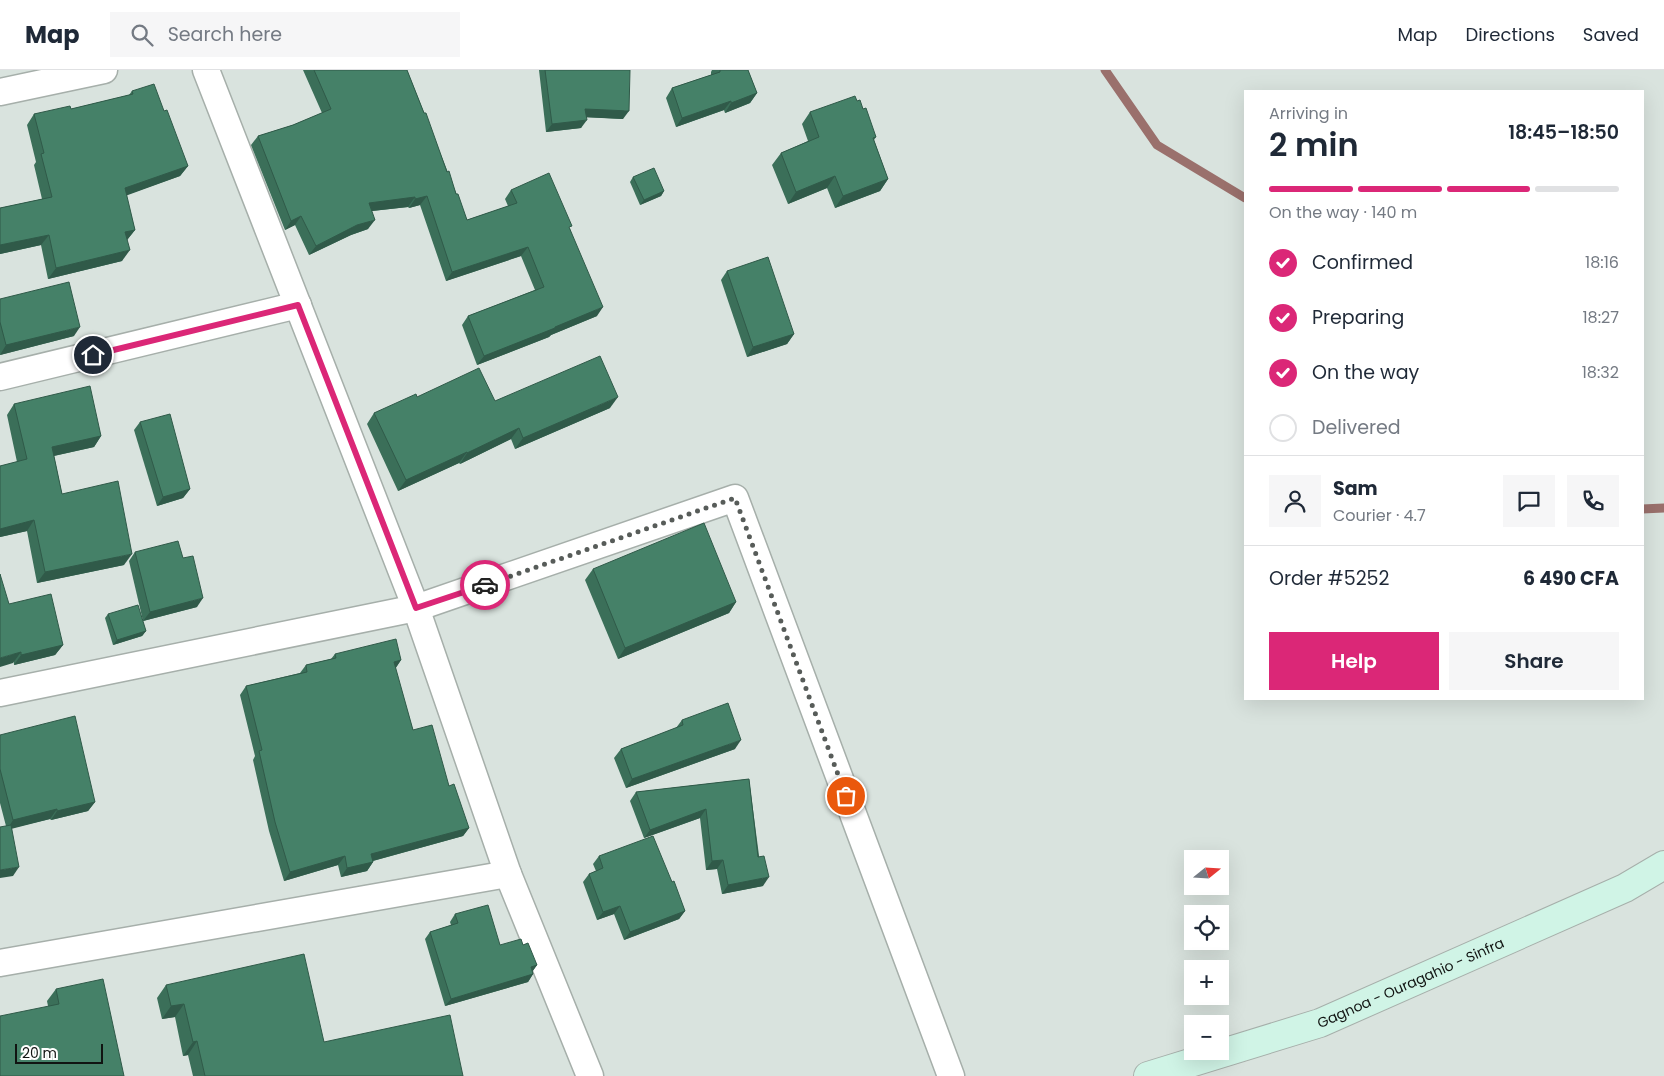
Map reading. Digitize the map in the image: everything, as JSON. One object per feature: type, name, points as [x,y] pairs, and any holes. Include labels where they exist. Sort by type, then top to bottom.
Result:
[{"type":"main road","name":"Gagnoa - Ouragahio - Sinfra","points":[[1148,1076],[1320,1023],[1625,888],[1664,865]]},
{"type":"street","points":[[0,92],[104,70]]},
{"type":"street","points":[[206,70],[416,608],[508,874],[590,1076]]},
{"type":"street","points":[[0,377],[298,305]]},
{"type":"street","points":[[0,693],[416,608],[735,498],[950,1076]]},
{"type":"street","points":[[0,963],[508,874]]},
{"type":"building","points":[[314,70],[407,70],[424,113],[426,113],[447,172],[449,171],[467,220],[517,203],[511,190],[549,173],[572,226],[569,227],[603,307],[484,356],[468,316],[544,287],[528,247],[452,272],[427,196],[415,199],[415,197],[369,203],[375,220],[357,225],[316,246],[301,216],[291,221],[258,136],[293,125],[331,109]]},
{"type":"building","points":[[545,70],[630,70],[629,111],[585,109],[587,120],[552,124]]},
{"type":"building","points":[[720,70],[748,70],[757,93],[682,118],[672,88],[720,72]]},
{"type":"building","points":[[154,84],[164,111],[167,110],[188,166],[125,188],[135,230],[125,232],[130,250],[56,268],[49,235],[0,245],[0,208],[52,197],[41,154],[44,153],[34,114],[70,106],[71,109],[133,94],[132,91]]},
{"type":"building","points":[[855,96],[857,101],[860,100],[863,109],[866,108],[876,137],[873,138],[888,179],[843,196],[835,176],[796,192],[781,153],[819,137],[810,112]]},
{"type":"building","points":[[654,168],[664,191],[644,200],[633,177]]},
{"type":"building","points":[[768,257],[794,334],[753,347],[727,271]]},
{"type":"building","points":[[69,282],[80,327],[6,345],[0,322],[0,299]]},
{"type":"building","points":[[600,356],[618,397],[523,438],[519,428],[406,480],[374,413],[416,394],[417,397],[479,368],[495,401]]},
{"type":"building","points":[[90,386],[101,436],[52,447],[62,494],[118,481],[132,554],[45,572],[34,520],[0,529],[0,466],[27,459],[14,404]]},
{"type":"building","points":[[170,414],[190,489],[163,497],[140,422]]},
{"type":"building","points":[[704,523],[736,602],[625,648],[593,569]]},
{"type":"building","points":[[178,541],[183,558],[193,556],[203,598],[150,612],[135,552]]},
{"type":"building","points":[[0,574],[9,604],[51,594],[63,645],[21,655],[21,652],[0,658]]},
{"type":"building","points":[[138,605],[146,631],[117,640],[108,614]]},
{"type":"building","points":[[396,639],[401,660],[394,662],[413,730],[432,725],[449,786],[454,784],[469,828],[371,854],[373,862],[347,868],[345,856],[290,872],[275,822],[259,751],[262,750],[246,686],[307,672],[306,665],[336,658],[335,654]]},
{"type":"building","points":[[728,703],[741,740],[632,779],[621,749],[683,725],[682,720]]},
{"type":"building","points":[[75,716],[95,802],[13,820],[0,769],[0,735]]},
{"type":"building","points":[[749,779],[758,857],[764,856],[769,877],[728,885],[723,860],[712,861],[706,809],[650,830],[636,792]]},
{"type":"building","points":[[11,825],[19,867],[0,870],[0,827]]},
{"type":"building","points":[[653,836],[672,882],[674,881],[685,911],[630,932],[620,906],[603,912],[589,874],[603,868],[599,856]]},
{"type":"building","points":[[488,905],[500,945],[521,939],[523,945],[528,943],[537,965],[531,967],[533,974],[451,999],[430,932],[458,923],[455,914]]},
{"type":"building","points":[[304,954],[324,1042],[450,1015],[463,1076],[205,1076],[197,1041],[193,1042],[184,1004],[171,1006],[166,985]]},
{"type":"building","points":[[103,979],[124,1076],[0,1076],[0,1016],[59,1004],[56,989]]},
{"type":"waterway","points":[[1105,70],[1157,145],[1244,197]]},
{"type":"waterway","points":[[1644,509],[1664,508]]},
{"type":"way so far","points":[[485,585],[735,498],[846,796]]},
{"type":"route","points":[[93,355],[298,305],[416,608],[485,585]]}]
